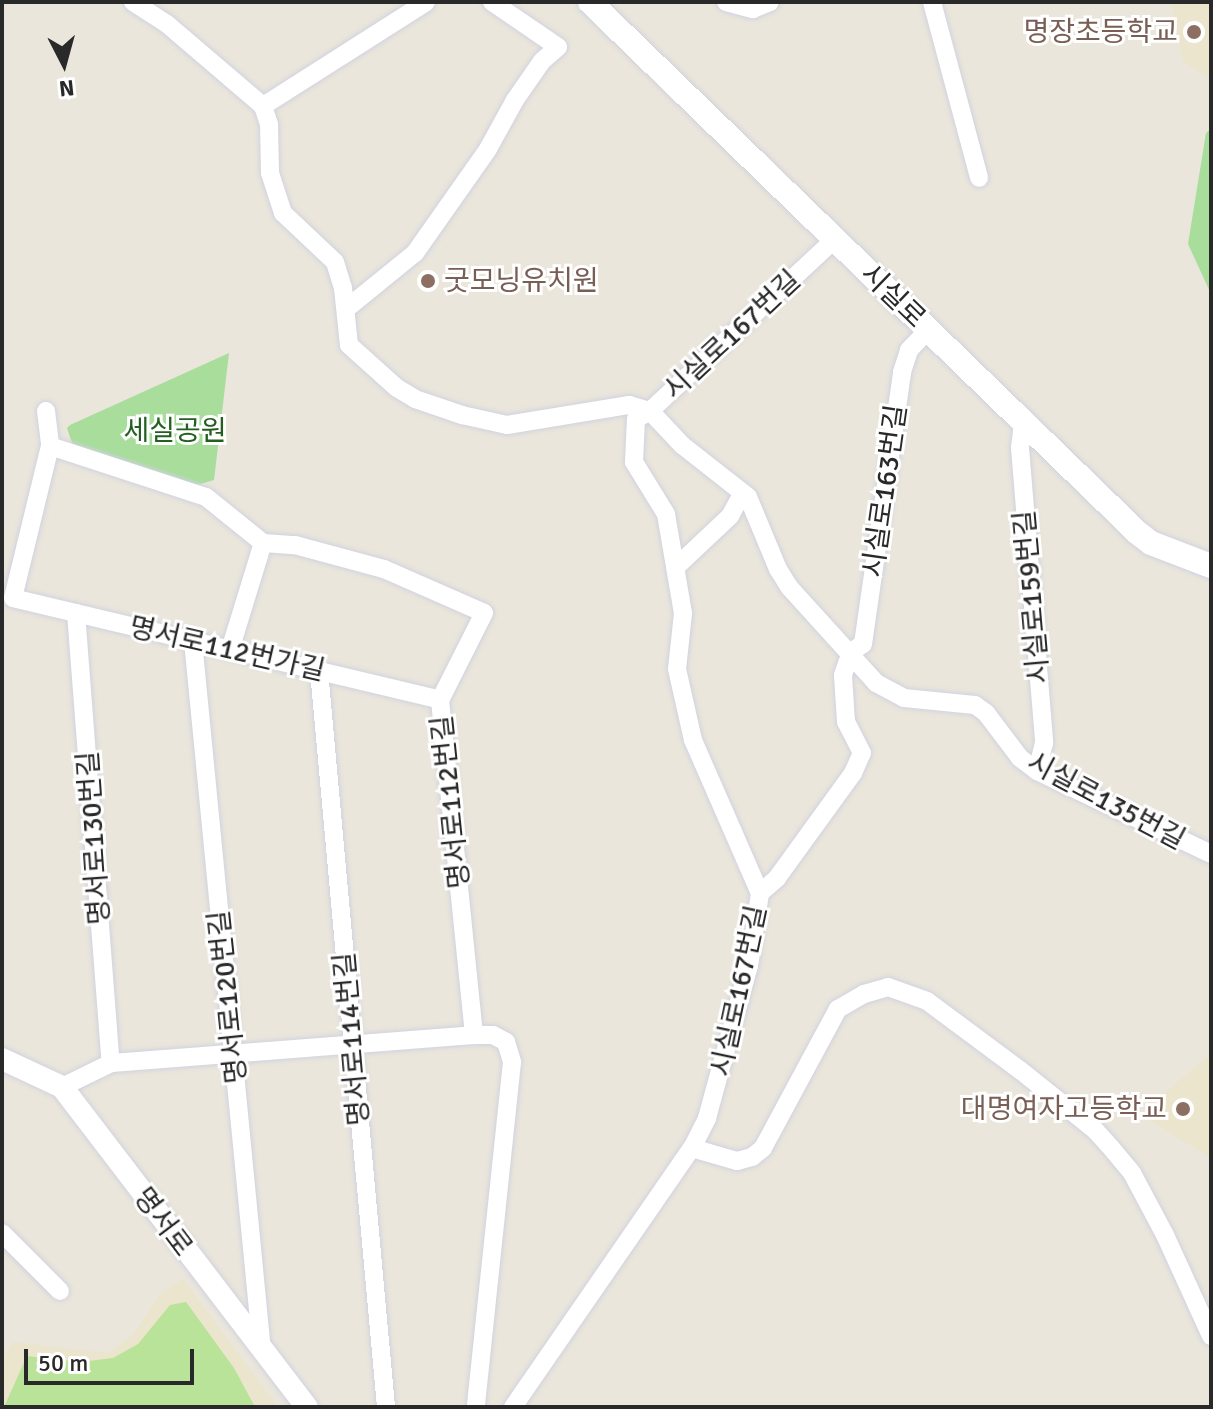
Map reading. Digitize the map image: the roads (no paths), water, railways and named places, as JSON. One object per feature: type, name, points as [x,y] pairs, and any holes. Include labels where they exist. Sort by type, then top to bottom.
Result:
[{"type":"main road","name":"시실로","points":[[590,2],[1138,533],[1151,543],[1211,566]]},
{"type":"street","points":[[133,2],[167,24],[263,106],[269,124],[270,173],[283,213],[335,262],[346,309],[349,345],[358,354],[415,399],[462,415],[507,425],[629,405],[650,411]]},
{"type":"street","points":[[263,106],[426,2]]},
{"type":"street","points":[[346,309],[415,253],[488,149],[515,100],[542,61],[558,47],[492,2]]},
{"type":"street","points":[[726,2],[753,9],[770,2]]},
{"type":"street","points":[[932,2],[979,178]]},
{"type":"street","name":"시실로167번길","points":[[513,1407],[692,1148],[716,1095],[749,966],[760,893],[777,878],[853,773],[862,753],[846,722],[843,675],[851,652],[790,588],[778,569],[758,514],[743,493],[682,445],[650,411],[835,239]]},
{"type":"street","name":"시실로163번길","points":[[851,652],[863,644],[902,372],[909,350],[928,330]]},
{"type":"street","points":[[46,411],[50,446],[206,497],[263,543],[230,650]]},
{"type":"street","points":[[650,411],[636,419],[634,462],[666,514],[683,613],[677,669],[693,740],[760,893]]},
{"type":"street","name":"시실로159번길","points":[[1023,423],[1020,448],[1044,743],[1037,771]]},
{"type":"street","name":"명서로112번가길","points":[[50,446],[13,598],[440,700]]},
{"type":"street","points":[[677,566],[730,516],[743,493]]},
{"type":"street","name":"명서로112번길","points":[[263,543],[295,545],[384,569],[484,613],[440,700],[474,1035]]},
{"type":"street","name":"명서로130번길","points":[[76,613],[111,1063]]},
{"type":"street","name":"명서로120번길","points":[[193,641],[262,1353]]},
{"type":"street","name":"시실로135번길","points":[[851,652],[886,692],[904,698],[975,705],[986,713],[1020,758],[1037,771],[1211,854]]},
{"type":"street","name":"명서로114번길","points":[[319,671],[386,1407]]},
{"type":"street","points":[[692,1148],[726,1160],[752,1157],[772,1135],[838,1009],[864,994],[888,987],[914,996],[927,1001],[1020,1070],[1095,1130],[1112,1149],[1132,1173],[1152,1210],[1211,1336]]},
{"type":"street","points":[[62,1087],[111,1063],[474,1035],[493,1035],[506,1042],[512,1062],[476,1407]]},
{"type":"street","name":"명서로","points":[[2,1059],[62,1087],[262,1353],[307,1407]]},
{"type":"street","points":[[2,1233],[60,1291]]},
{"type":"place","name":"명장초등학교","points":[[1194,32]]},
{"type":"place","name":"굿모닝유치원","points":[[428,281]]},
{"type":"place","name":"대명여자고등학교","points":[[1183,1109]]},
{"type":"park label","name":"세실공원","points":[[175,431]]}]
